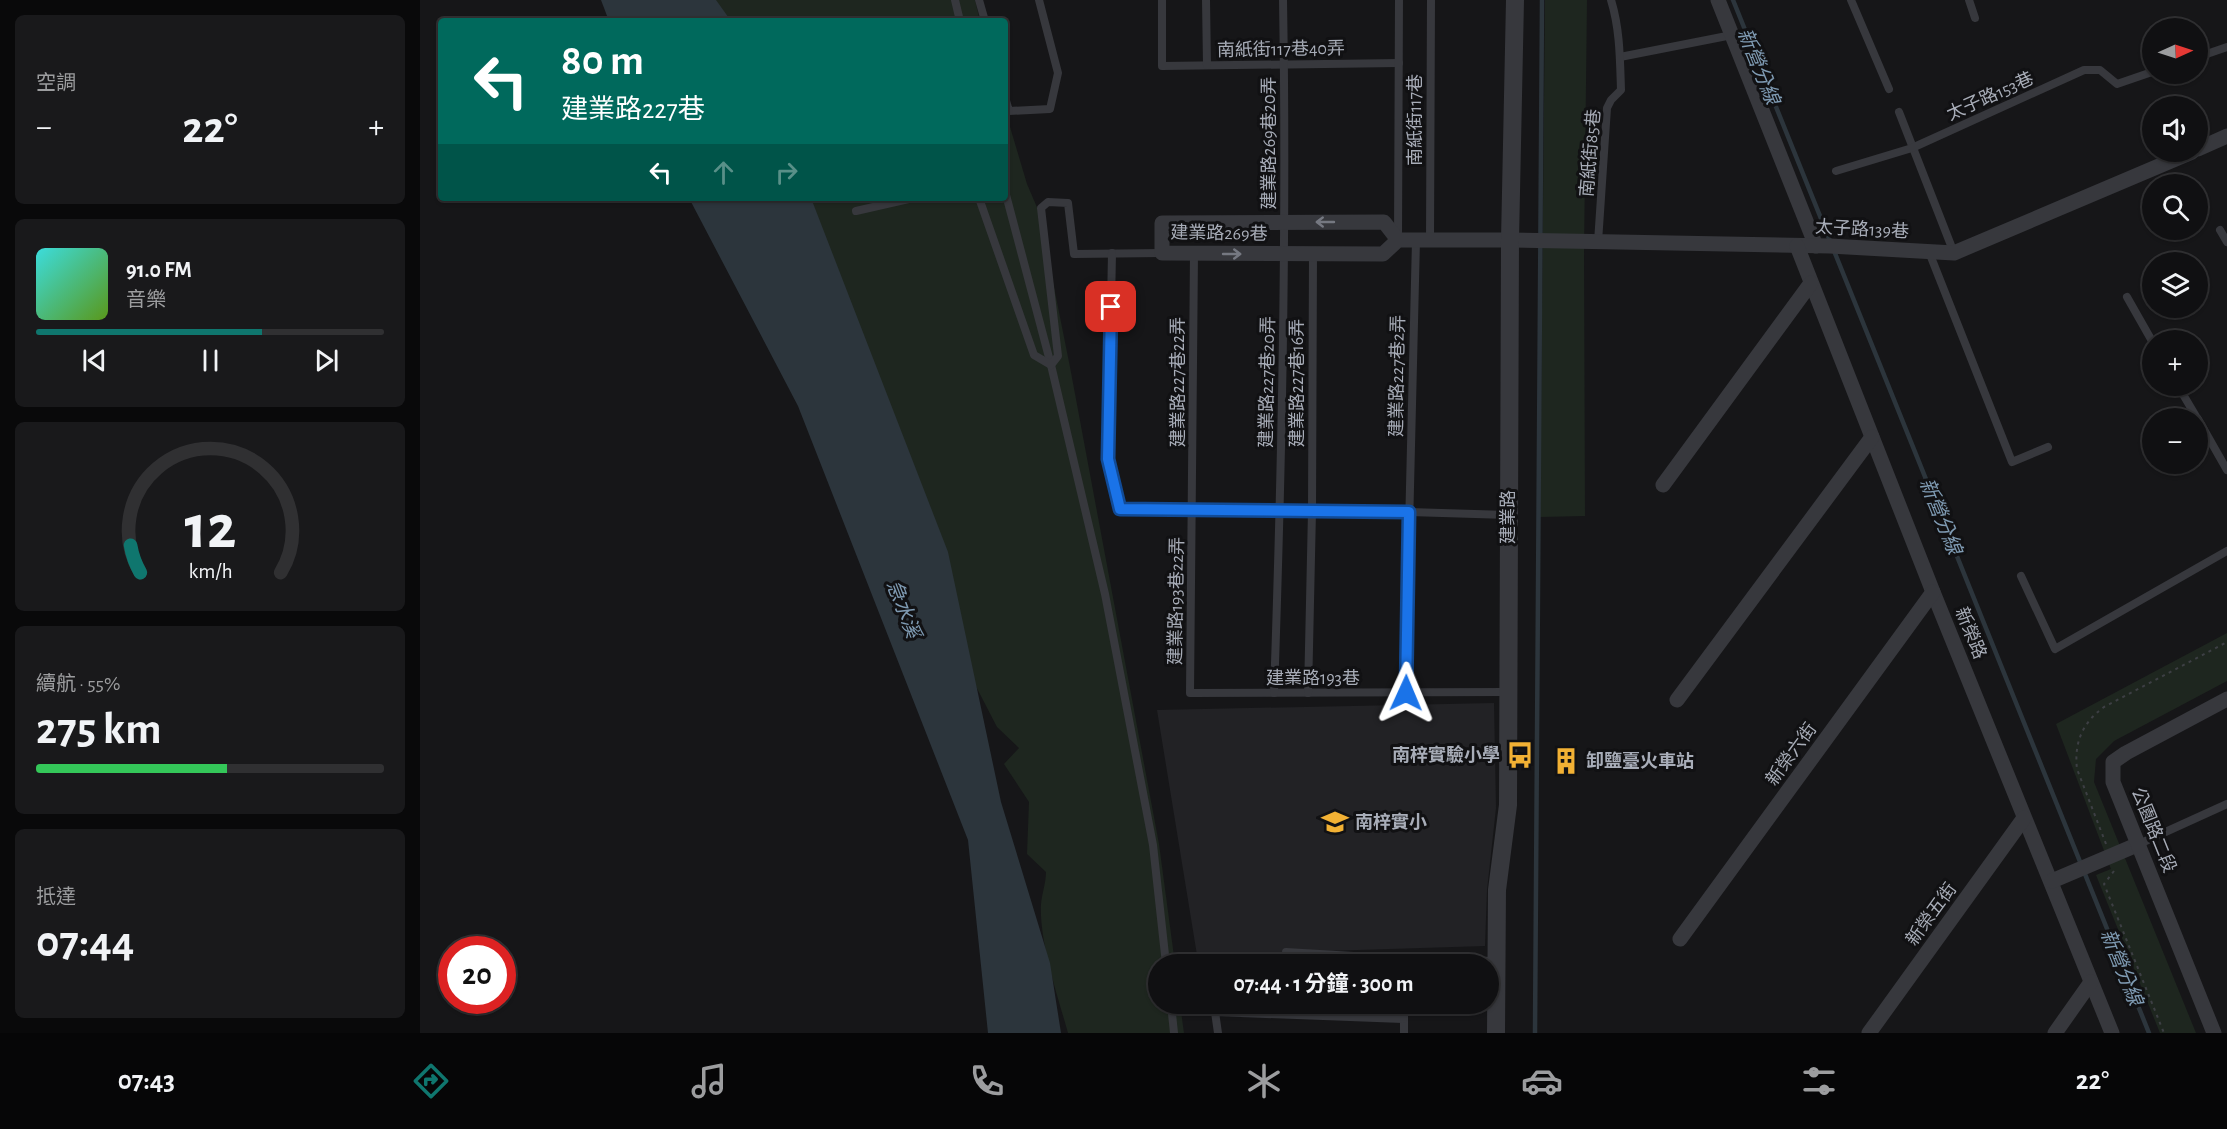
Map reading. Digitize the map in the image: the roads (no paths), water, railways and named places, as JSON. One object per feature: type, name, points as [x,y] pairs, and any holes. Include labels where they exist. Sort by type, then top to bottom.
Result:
[{"type":"street","name":"建業路","points":[[1496,954],[1497,890],[1508,806],[1510,240],[1515,0]]},
{"type":"street","points":[[1718,0],[1823,246]]},
{"type":"street","points":[[2208,145],[2227,136]]},
{"type":"street","name":"太子路139巷","points":[[1510,240],[1823,246],[1954,253],[2168,162]]},
{"type":"street","name":"建業路269巷","points":[[1398,240],[1384,222],[1162,223],[1162,253],[1383,254],[1398,240],[1510,240]]},
{"type":"street","name":"新榮路","points":[[1797,246],[1933,592],[2112,1033]]},
{"type":"street","points":[[1663,485],[1811,283]]},
{"type":"street","points":[[1677,700],[1872,437]]},
{"type":"street","name":"新榮六街","points":[[1680,939],[1933,592]]},
{"type":"street","name":"公園路二段","points":[[2214,1033],[2113,782],[2113,762],[2227,699]]},
{"type":"street","name":"新榮五街","points":[[1869,1033],[2024,818]]},
{"type":"street","points":[[2052,881],[2139,844]]},
{"type":"street","points":[[2055,1033],[2091,982]]},
{"type":"street","name":"建業路","points":[[1496,1014],[1496,1033]]},
{"type":"lane","points":[[955,0],[959,18]]},
{"type":"lane","points":[[979,0],[984,18]]},
{"type":"lane","points":[[1008,108],[1009,111],[1050,110],[1058,73],[1039,0]]},
{"type":"lane","name":"南紙街117巷40弄","points":[[1162,0],[1162,66],[1399,63]]},
{"type":"lane","points":[[1206,0],[1207,65]]},
{"type":"lane","name":"建業路269巷20弄","points":[[1283,0],[1283,254]]},
{"type":"lane","name":"南紙街117巷","points":[[1398,240],[1399,0]]},
{"type":"lane","name":"南紙街117巷","points":[[1423,240],[1431,0]]},
{"type":"lane","name":"南紙街85巷","points":[[1598,242],[1607,108],[1621,90],[1616,17],[1611,0]]},
{"type":"lane","points":[[1851,0],[1889,89]]},
{"type":"lane","points":[[1969,0],[1975,18]]},
{"type":"lane","points":[[1620,57],[1732,35]]},
{"type":"lane","points":[[2208,54],[2227,48]]},
{"type":"lane","name":"太子路153巷","points":[[1836,171],[1912,148],[2084,70],[2100,70],[2117,84],[2142,75]]},
{"type":"lane","points":[[1899,112],[1954,253]]},
{"type":"lane","points":[[856,211],[900,201]]},
{"type":"lane","points":[[980,201],[1034,355],[1051,365]]},
{"type":"lane","points":[[1008,201],[1051,365],[1105,594],[1153,845],[1165,954]]},
{"type":"lane","points":[[1051,365],[1058,356],[1041,208],[1048,201],[1068,203],[1074,254],[1162,253]]},
{"type":"lane","points":[[2220,230],[2227,242]]},
{"type":"lane","name":"建業路227巷2弄","points":[[1406,693],[1409,512],[1423,240]]},
{"type":"lane","points":[[1929,252],[2012,462],[2048,447]]},
{"type":"lane","points":[[1112,253],[1108,459],[1120,509],[1508,515]]},
{"type":"lane","name":"建業路227巷22弄","points":[[1192,510],[1194,253]]},
{"type":"lane","name":"建業路227巷20弄","points":[[1274,693],[1280,511],[1283,254]]},
{"type":"lane","name":"建業路227巷16弄","points":[[1308,693],[1312,511],[1313,254]]},
{"type":"lane","points":[[2127,297],[2146,330]]},
{"type":"lane","points":[[2208,438],[2227,470]]},
{"type":"lane","name":"建業路193巷22弄","points":[[1190,693],[1192,510]]},
{"type":"lane","points":[[2021,576],[2055,649],[2227,551]]},
{"type":"lane","name":"建業路193巷","points":[[1190,693],[1507,692]]},
{"type":"lane","points":[[2139,844],[2227,804]]},
{"type":"lane","points":[[1286,952],[1310,954]]},
{"type":"lane","points":[[1218,1033],[1215,1012],[1403,1019]]},
{"type":"lane","points":[[1172,1014],[1174,1033]]},
{"type":"lane","points":[[1403,1014],[1404,1033]]},
{"type":"water","points":[[601,0],[716,0],[729,18],[608,18]]},
{"type":"water","name":"急水溪","points":[[691,201],[812,201],[948,552],[1001,802],[1050,963],[1061,1033],[988,1033],[968,840],[798,406]]},
{"type":"waterway","points":[[1535,1033],[1542,0]]},
{"type":"waterway","name":"新營分線","points":[[1733,0],[2149,1033]]},
{"type":"place","name":"南梓實驗小學","points":[[1520,755]]},
{"type":"place","name":"卸鹽臺火車站","points":[[1566,761]]},
{"type":"place","name":"南梓實小","points":[[1335,822]]}]
